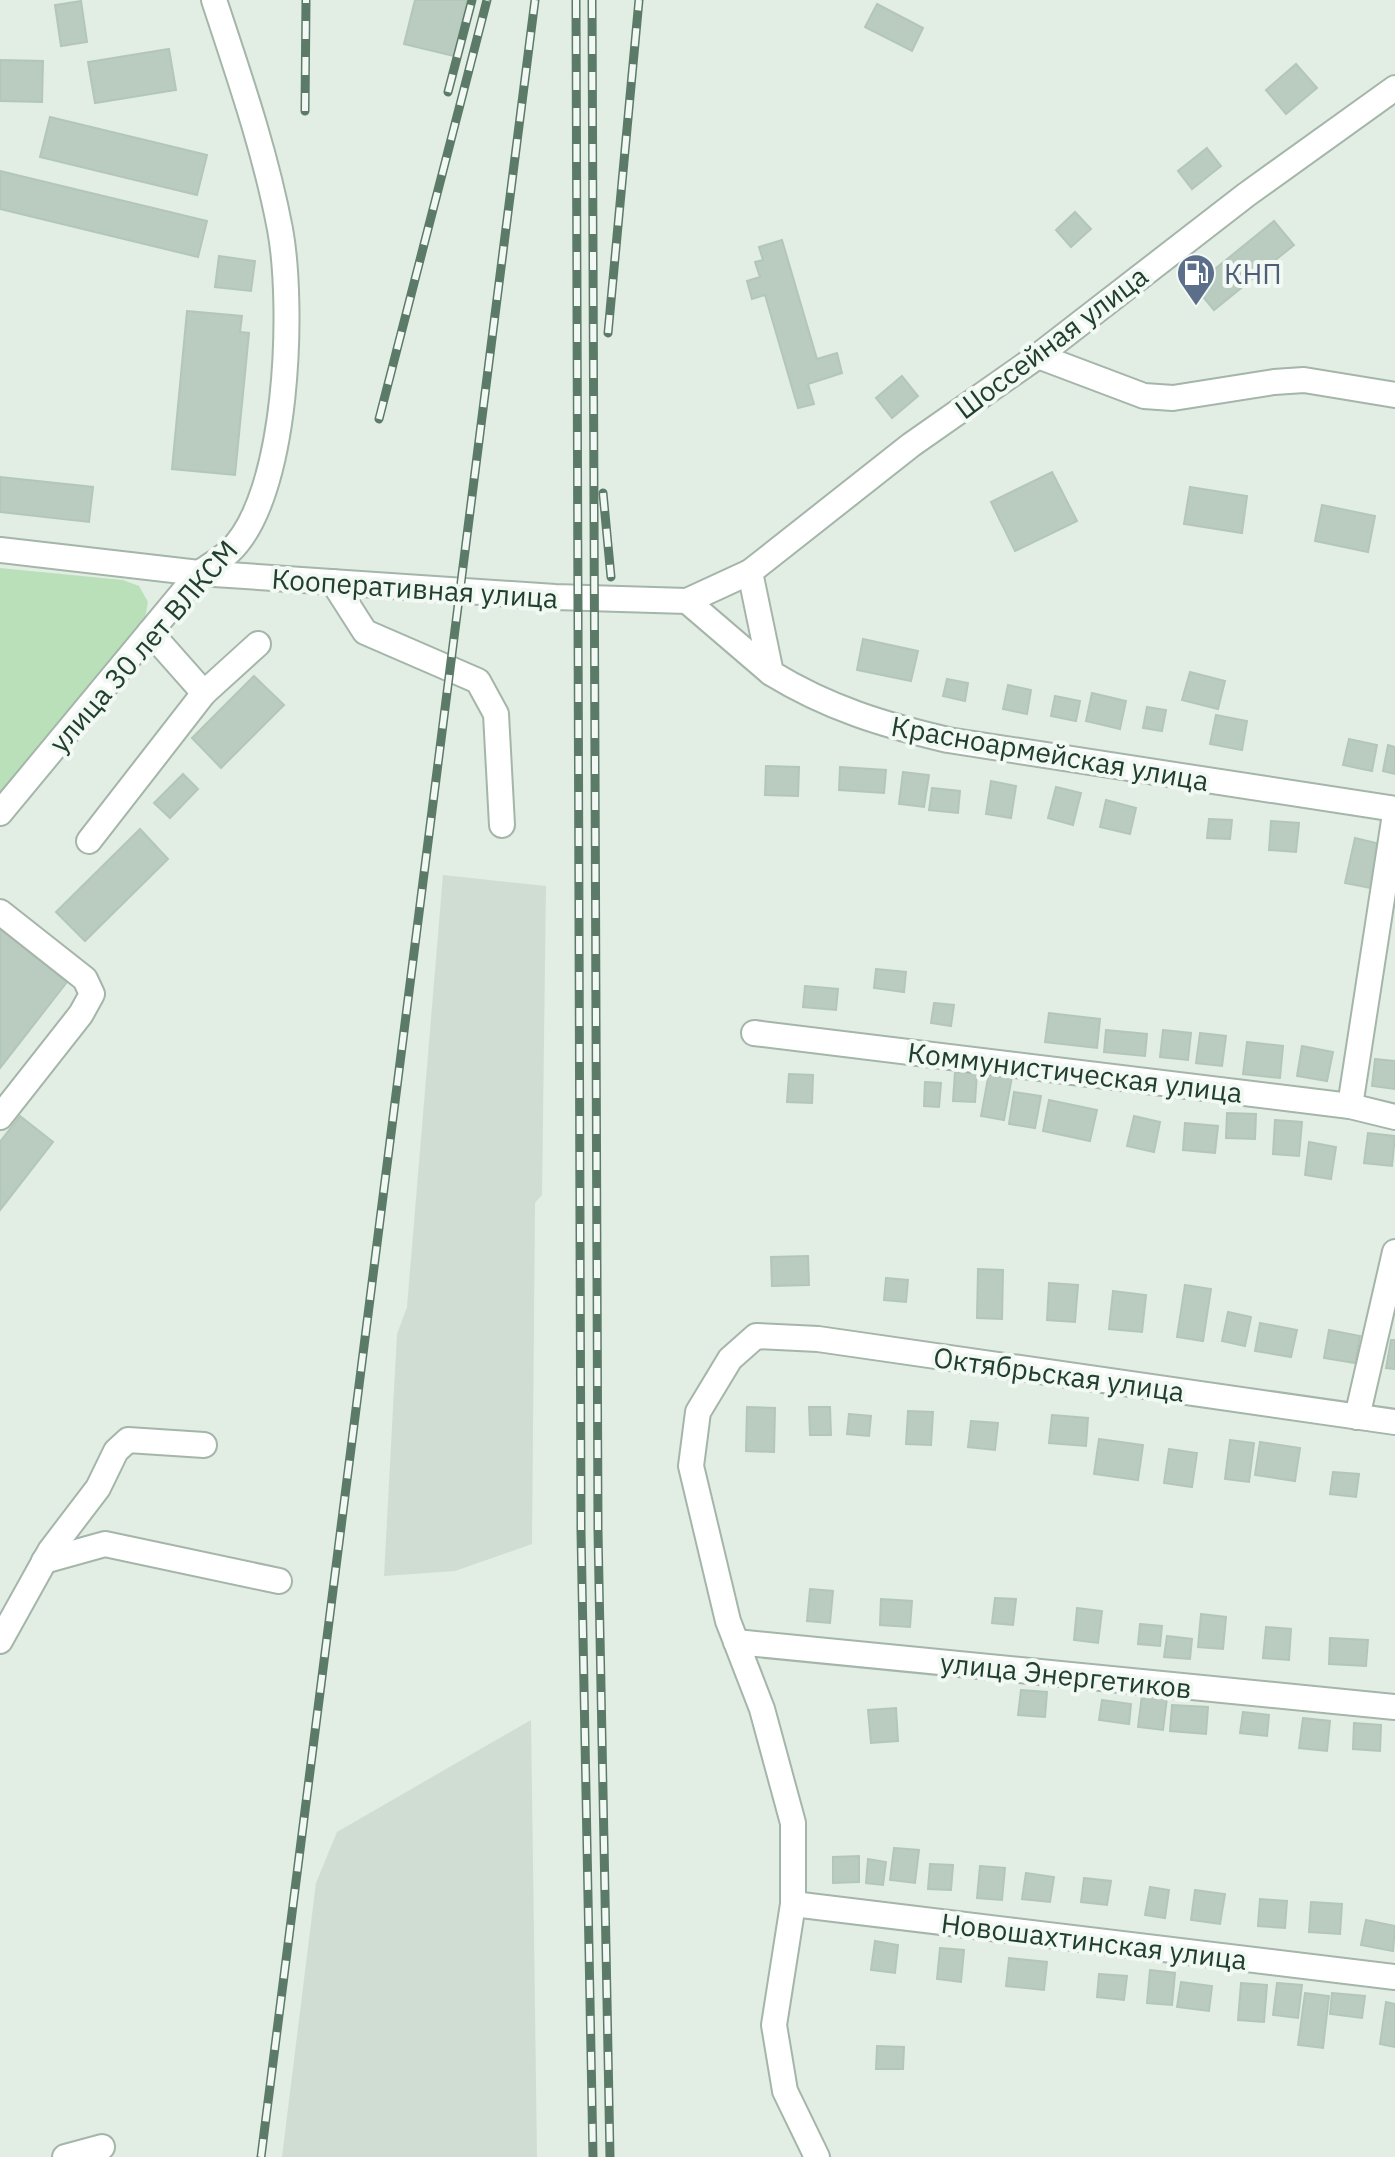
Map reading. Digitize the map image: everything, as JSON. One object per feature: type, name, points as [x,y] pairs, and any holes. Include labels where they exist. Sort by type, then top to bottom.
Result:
[{"type":"street","name":"улица 30 лет ВЛКСМ","points":[[0,813],[199,573],[230,551],[256,510],[274,456],[286,322],[277,216],[257,127],[214,0]]},
{"type":"street","name":"Шоссейная улица","points":[[750,572],[911,445],[1038,356],[1246,195],[1395,88]]},
{"type":"street","points":[[1038,356],[1144,396],[1173,398],[1304,380],[1395,395]]},
{"type":"street","name":"Кооперативная улица","points":[[0,550],[199,573],[555,597],[687,601],[750,572]]},
{"type":"street","points":[[750,572],[771,673]]},
{"type":"street","points":[[333,582],[365,632],[478,681],[496,714],[502,825]]},
{"type":"street","points":[[687,601],[771,673]]},
{"type":"street","points":[[150,632],[204,693]]},
{"type":"street","points":[[89,841],[204,693],[258,644]]},
{"type":"street","name":"Красноармейская улица","points":[[771,673],[836,709],[878,724],[948,740],[1395,812]]},
{"type":"street","points":[[1350,1106],[1395,812]]},
{"type":"street","points":[[0,912],[85,979],[92,994],[81,1014],[0,1117]]},
{"type":"street","name":"Коммунистическая улица","points":[[754,1033],[1350,1106],[1395,1117]]},
{"type":"street","points":[[1357,1417],[1395,1252]]},
{"type":"street","name":"Октябрьская улица","points":[[736,1642],[691,1466],[698,1412],[730,1359],[756,1336],[818,1339],[1395,1422]]},
{"type":"street","points":[[0,1641],[44,1561],[98,1488],[116,1451],[128,1440],[204,1445]]},
{"type":"street","points":[[44,1561],[105,1544],[279,1581]]},
{"type":"street","points":[[736,1642],[762,1709],[793,1823],[793,1904],[774,2025],[785,2091],[817,2157]]},
{"type":"street","name":"улица Энергетиков","points":[[736,1642],[1395,1707]]},
{"type":"street","name":"Новошахтинская улица","points":[[793,1904],[1395,1977]]},
{"type":"street","points":[[65,2157],[102,2147]]},
{"type":"shaded area","points":[[443,875],[546,886],[542,1195],[535,1203],[532,1544],[455,1571],[384,1576],[397,1334],[407,1307]]},
{"type":"shaded area","points":[[531,1720],[537,2157],[282,2157],[316,1883],[337,1832]]},
{"type":"green space","points":[[0,568],[123,580],[139,586],[148,602],[145,618],[0,800]]},
{"type":"building","points":[[415,0],[467,0],[454,56],[404,44]]},
{"type":"building","points":[[81,1],[87,42],[61,46],[55,5]]},
{"type":"building","points":[[877,4],[923,28],[912,51],[865,27]]},
{"type":"building","points":[[169,49],[176,90],[95,103],[88,62]]},
{"type":"building","points":[[0,60],[43,61],[42,102],[0,101]]},
{"type":"building","points":[[1296,64],[1317,88],[1286,114],[1266,90]]},
{"type":"building","points":[[50,117],[207,155],[197,195],[40,157]]},
{"type":"building","points":[[1207,148],[1221,166],[1192,189],[1178,171]]},
{"type":"building","points":[[0,171],[207,221],[198,257],[0,209]]},
{"type":"building","points":[[1075,212],[1091,229],[1071,247],[1056,230]]},
{"type":"building","points":[[1274,221],[1294,245],[1214,310],[1194,286]]},
{"type":"building","points":[[782,240],[817,359],[837,353],[842,373],[808,384],[814,404],[798,408],[765,295],[752,299],[747,281],[760,277],[755,262],[763,260],[759,247]]},
{"type":"building","points":[[219,256],[255,261],[251,291],[215,287]]},
{"type":"building","points":[[187,311],[242,316],[240,332],[249,333],[235,475],[172,469]]},
{"type":"building","points":[[902,376],[918,396],[892,418],[876,398]]},
{"type":"building","points":[[1052,472],[1077,521],[1015,551],[991,502]]},
{"type":"building","points":[[0,477],[93,487],[89,522],[0,512]]},
{"type":"building","points":[[1190,487],[1247,496],[1242,533],[1184,524]]},
{"type":"building","points":[[1322,505],[1375,516],[1368,552],[1315,541]]},
{"type":"building","points":[[863,639],[918,651],[911,681],[857,670]]},
{"type":"building","points":[[1190,672],[1225,681],[1218,709],[1182,700]]},
{"type":"building","points":[[254,676],[284,705],[221,768],[192,738]]},
{"type":"building","points":[[947,679],[968,683],[965,701],[943,696]]},
{"type":"building","points":[[1008,685],[1031,690],[1027,714],[1003,709]]},
{"type":"building","points":[[1092,693],[1126,701],[1120,729],[1086,721]]},
{"type":"building","points":[[1055,696],[1080,701],[1076,721],[1051,716]]},
{"type":"building","points":[[1147,707],[1166,710],[1162,731],[1143,728]]},
{"type":"building","points":[[1216,715],[1247,721],[1242,750],[1210,744]]},
{"type":"building","points":[[1349,739],[1377,745],[1372,771],[1343,765]]},
{"type":"building","points":[[1388,745],[1395,747],[1395,774],[1383,771]]},
{"type":"building","points":[[766,766],[799,767],[798,796],[765,795]]},
{"type":"building","points":[[840,767],[886,770],[884,793],[839,790]]},
{"type":"building","points":[[903,772],[929,775],[924,807],[899,804]]},
{"type":"building","points":[[183,774],[198,789],[170,818],[154,803]]},
{"type":"building","points":[[991,781],[1016,786],[1011,818],[986,814]]},
{"type":"building","points":[[1056,787],[1081,793],[1073,825],[1048,818]]},
{"type":"building","points":[[932,788],[960,791],[958,813],[929,810]]},
{"type":"building","points":[[1106,800],[1136,808],[1130,834],[1100,827]]},
{"type":"building","points":[[1209,819],[1232,820],[1230,839],[1207,838]]},
{"type":"building","points":[[1271,821],[1299,823],[1296,852],[1269,850]]},
{"type":"building","points":[[140,829],[168,859],[85,941],[56,912]]},
{"type":"building","points":[[1355,838],[1380,844],[1371,888],[1345,883]]},
{"type":"building","points":[[0,929],[67,982],[0,1068]]},
{"type":"building","points":[[876,969],[906,972],[904,992],[874,988]]},
{"type":"building","points":[[805,986],[838,989],[836,1010],[803,1007]]},
{"type":"building","points":[[934,1003],[954,1005],[951,1026],[931,1023]]},
{"type":"building","points":[[1049,1013],[1100,1019],[1097,1048],[1045,1042]]},
{"type":"building","points":[[1106,1030],[1147,1034],[1145,1056],[1104,1052]]},
{"type":"building","points":[[1163,1030],[1191,1033],[1188,1060],[1160,1057]]},
{"type":"building","points":[[1200,1033],[1226,1036],[1222,1066],[1196,1063]]},
{"type":"building","points":[[1247,1042],[1283,1046],[1280,1078],[1243,1074]]},
{"type":"building","points":[[1302,1046],[1333,1052],[1327,1081],[1297,1076]]},
{"type":"building","points":[[1375,1059],[1395,1061],[1395,1089],[1372,1086]]},
{"type":"building","points":[[955,1072],[977,1073],[975,1102],[953,1101]]},
{"type":"building","points":[[989,1073],[1012,1077],[1004,1120],[981,1116]]},
{"type":"building","points":[[789,1074],[813,1075],[812,1103],[787,1102]]},
{"type":"building","points":[[925,1082],[941,1083],[939,1107],[924,1106]]},
{"type":"building","points":[[1014,1092],[1041,1096],[1035,1128],[1009,1124]]},
{"type":"building","points":[[1049,1100],[1097,1110],[1090,1141],[1043,1131]]},
{"type":"building","points":[[1227,1113],[1256,1114],[1255,1139],[1226,1138]]},
{"type":"building","points":[[20,1116],[53,1142],[0,1210],[0,1142]]},
{"type":"building","points":[[1134,1116],[1160,1122],[1154,1152],[1127,1146]]},
{"type":"building","points":[[1275,1120],[1302,1122],[1299,1156],[1273,1154]]},
{"type":"building","points":[[1185,1123],[1218,1126],[1215,1153],[1183,1150]]},
{"type":"building","points":[[1368,1133],[1395,1136],[1392,1166],[1364,1163]]},
{"type":"building","points":[[1309,1142],[1336,1147],[1331,1179],[1305,1175]]},
{"type":"building","points":[[808,1256],[809,1285],[772,1286],[771,1257]]},
{"type":"building","points":[[978,1269],[1003,1270],[1002,1319],[977,1318]]},
{"type":"building","points":[[886,1278],[908,1280],[906,1302],[884,1300]]},
{"type":"building","points":[[1049,1283],[1078,1285],[1075,1322],[1047,1320]]},
{"type":"building","points":[[1185,1285],[1211,1289],[1203,1341],[1177,1337]]},
{"type":"building","points":[[1113,1291],[1146,1295],[1142,1332],[1109,1329]]},
{"type":"building","points":[[1228,1312],[1251,1317],[1245,1346],[1222,1341]]},
{"type":"building","points":[[1260,1323],[1297,1330],[1291,1357],[1255,1351]]},
{"type":"building","points":[[1329,1330],[1360,1336],[1355,1363],[1324,1358]]},
{"type":"building","points":[[1391,1340],[1395,1340],[1395,1369],[1386,1368]]},
{"type":"building","points":[[747,1407],[775,1408],[774,1452],[746,1451]]},
{"type":"building","points":[[809,1407],[830,1407],[831,1435],[810,1435]]},
{"type":"building","points":[[908,1411],[933,1412],[931,1445],[906,1444]]},
{"type":"building","points":[[849,1414],[871,1416],[869,1436],[847,1434]]},
{"type":"building","points":[[1052,1415],[1088,1418],[1086,1446],[1049,1443]]},
{"type":"building","points":[[971,1421],[998,1423],[995,1450],[968,1447]]},
{"type":"building","points":[[1099,1439],[1143,1445],[1138,1480],[1094,1474]]},
{"type":"building","points":[[1230,1440],[1254,1443],[1249,1482],[1225,1479]]},
{"type":"building","points":[[1260,1442],[1300,1448],[1295,1481],[1255,1475]]},
{"type":"building","points":[[1169,1449],[1197,1453],[1192,1487],[1164,1483]]},
{"type":"building","points":[[1333,1472],[1359,1474],[1356,1497],[1330,1494]]},
{"type":"building","points":[[810,1589],[833,1591],[830,1623],[807,1621]]},
{"type":"building","points":[[995,1598],[1016,1599],[1013,1625],[992,1623]]},
{"type":"building","points":[[881,1599],[912,1601],[910,1627],[880,1625]]},
{"type":"building","points":[[1077,1608],[1102,1611],[1098,1643],[1074,1640]]},
{"type":"building","points":[[1201,1614],[1226,1617],[1223,1649],[1198,1647]]},
{"type":"building","points":[[1140,1624],[1162,1626],[1160,1646],[1138,1644]]},
{"type":"building","points":[[1266,1627],[1291,1629],[1289,1660],[1263,1658]]},
{"type":"building","points":[[1167,1636],[1192,1639],[1190,1659],[1164,1657]]},
{"type":"building","points":[[1330,1638],[1368,1640],[1366,1666],[1329,1664]]},
{"type":"building","points":[[1021,1690],[1047,1692],[1045,1717],[1018,1715]]},
{"type":"building","points":[[1142,1695],[1167,1698],[1163,1730],[1138,1727]]},
{"type":"building","points":[[1102,1700],[1131,1704],[1129,1724],[1099,1720]]},
{"type":"building","points":[[1172,1705],[1208,1707],[1206,1734],[1170,1731]]},
{"type":"building","points":[[896,1708],[898,1741],[871,1743],[868,1710]]},
{"type":"building","points":[[1243,1712],[1269,1715],[1267,1736],[1240,1733]]},
{"type":"building","points":[[1303,1718],[1330,1721],[1327,1751],[1299,1748]]},
{"type":"building","points":[[1354,1723],[1381,1725],[1380,1751],[1353,1749]]},
{"type":"building","points":[[894,1848],[919,1850],[915,1883],[890,1880]]},
{"type":"building","points":[[859,1856],[859,1882],[833,1883],[833,1857]]},
{"type":"building","points":[[868,1859],[886,1862],[883,1885],[866,1883]]},
{"type":"building","points":[[930,1864],[953,1865],[951,1890],[928,1889]]},
{"type":"building","points":[[980,1866],[1005,1868],[1002,1900],[977,1898]]},
{"type":"building","points":[[1026,1873],[1054,1877],[1050,1902],[1022,1899]]},
{"type":"building","points":[[1084,1878],[1111,1881],[1107,1905],[1081,1902]]},
{"type":"building","points":[[1150,1887],[1169,1890],[1165,1918],[1145,1915]]},
{"type":"building","points":[[1195,1890],[1225,1894],[1220,1924],[1191,1920]]},
{"type":"building","points":[[1260,1899],[1287,1901],[1285,1928],[1258,1926]]},
{"type":"building","points":[[1311,1902],[1342,1904],[1340,1934],[1309,1932]]},
{"type":"building","points":[[1366,1920],[1395,1926],[1393,1951],[1361,1945]]},
{"type":"building","points":[[875,1941],[898,1945],[895,1973],[871,1970]]},
{"type":"building","points":[[940,1948],[964,1950],[961,1982],[937,1979]]},
{"type":"building","points":[[1009,1958],[1047,1962],[1044,1990],[1006,1986]]},
{"type":"building","points":[[1150,1970],[1175,1973],[1172,2005],[1147,2003]]},
{"type":"building","points":[[1099,1974],[1127,1976],[1124,2000],[1097,1997]]},
{"type":"building","points":[[1181,1982],[1212,1986],[1209,2011],[1177,2007]]},
{"type":"building","points":[[1241,1983],[1267,1985],[1264,2022],[1238,2020]]},
{"type":"building","points":[[1277,1983],[1302,1985],[1298,2018],[1273,2015]]},
{"type":"building","points":[[1305,1993],[1329,1996],[1323,2048],[1298,2045]]},
{"type":"building","points":[[1332,1993],[1365,1996],[1362,2018],[1330,2014]]},
{"type":"building","points":[[1386,2002],[1395,2004],[1395,2047],[1380,2044]]},
{"type":"building","points":[[877,2046],[904,2047],[903,2069],[876,2069]]},
{"type":"railway","points":[[305,111],[306,0]]},
{"type":"railway","points":[[448,92],[472,0]]},
{"type":"railway","points":[[379,419],[487,0]]},
{"type":"railway","points":[[261,2157],[535,0]]},
{"type":"railway","points":[[576,0],[581,1532],[593,2157]]},
{"type":"railway","points":[[592,0],[598,1531],[610,2157]]},
{"type":"railway","points":[[608,333],[639,0]]},
{"type":"railway","points":[[603,493],[611,577]]},
{"type":"place","name":"КНП","points":[[1196,307]]}]
